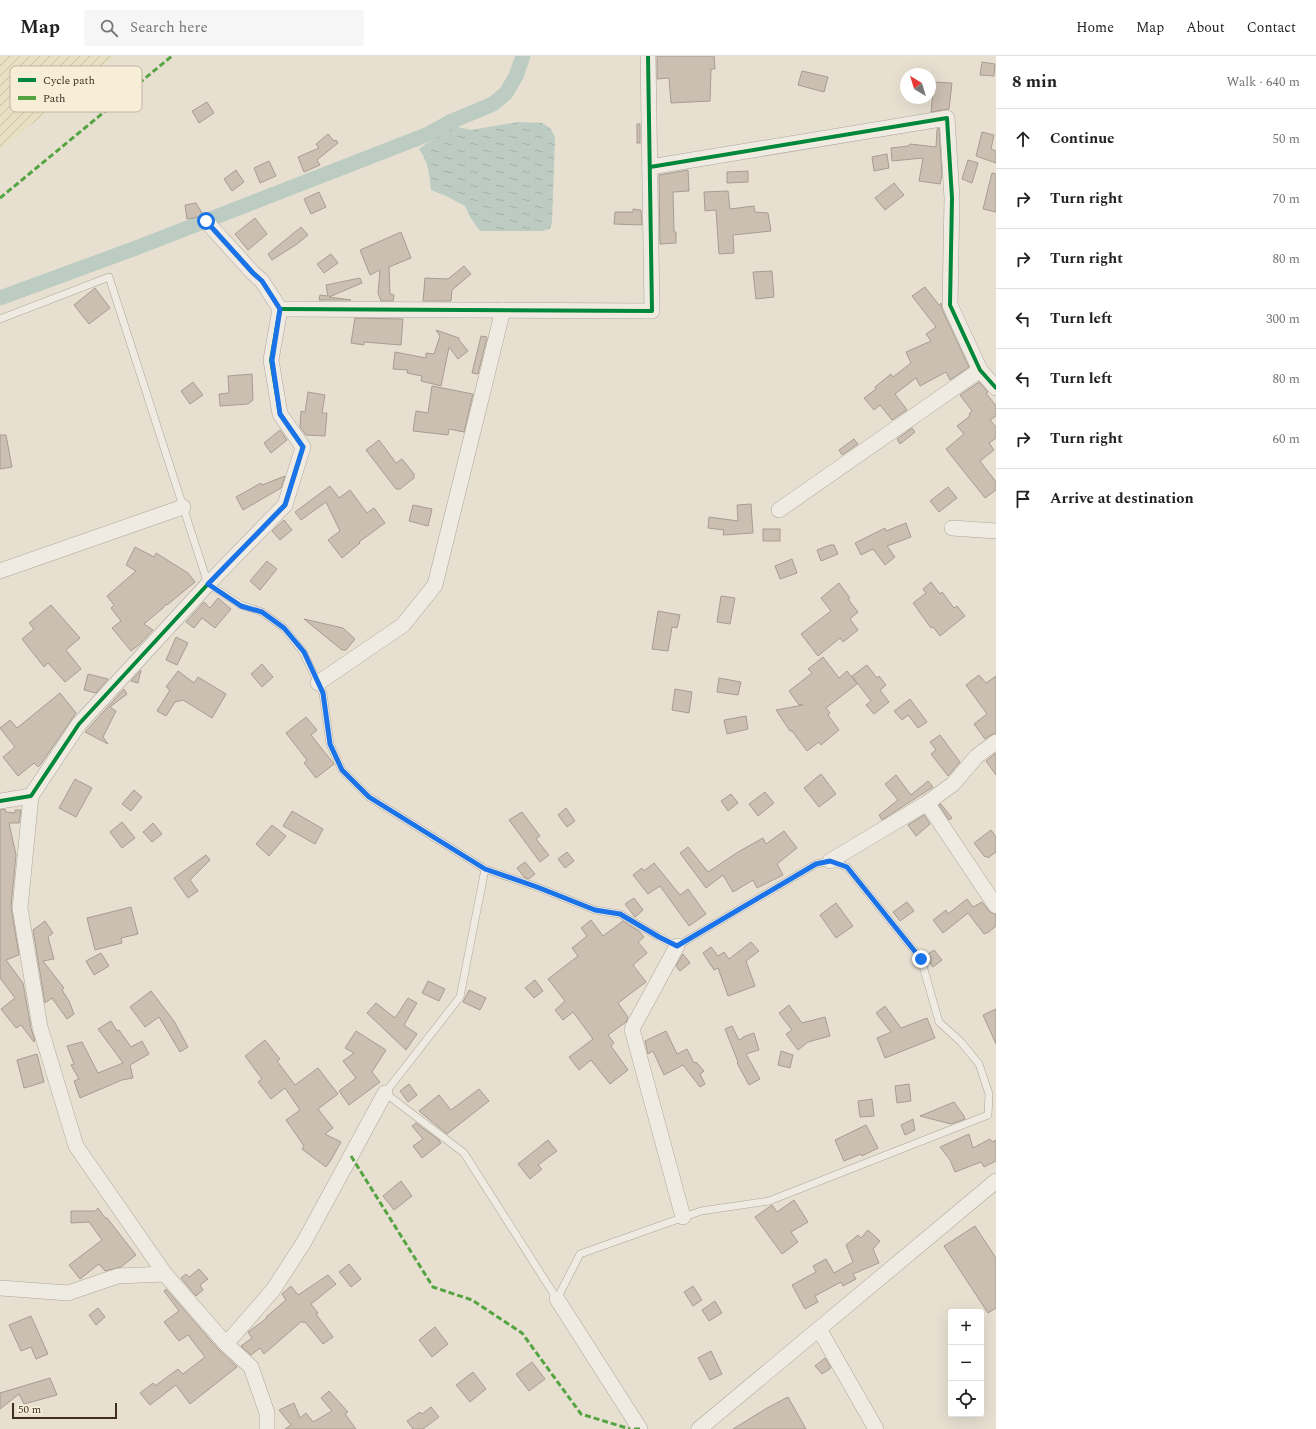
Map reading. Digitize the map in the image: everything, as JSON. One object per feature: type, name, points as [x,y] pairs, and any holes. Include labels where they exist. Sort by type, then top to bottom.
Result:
[{"type":"street","points":[[280,309],[652,311],[648,56]]},
{"type":"street","points":[[650,168],[947,118],[952,198],[950,305],[980,370],[996,388]]},
{"type":"street","points":[[206,221],[262,281],[280,309],[272,360],[280,414],[303,447],[285,505],[208,584],[79,724],[31,796],[20,908],[40,1027],[76,1146],[165,1274],[226,1344],[251,1367],[267,1413],[267,1429]]},
{"type":"street","points":[[318,682],[403,625],[435,585],[503,310]]},
{"type":"street","points":[[779,510],[980,370]]},
{"type":"street","points":[[0,571],[183,507]]},
{"type":"street","points":[[952,528],[996,531]]},
{"type":"street","points":[[830,861],[927,803],[953,784],[977,756],[996,742]]},
{"type":"street","points":[[0,801],[31,796]]},
{"type":"street","points":[[927,803],[996,906]]},
{"type":"street","points":[[677,946],[632,1029],[683,1217]]},
{"type":"street","points":[[226,1344],[273,1290],[304,1242],[385,1093]]},
{"type":"street","points":[[699,1429],[996,1181]]},
{"type":"street","points":[[0,1288],[68,1293],[118,1276],[165,1274]]},
{"type":"street","points":[[557,1299],[640,1429]]},
{"type":"street","points":[[819,1329],[876,1429]]},
{"type":"lane","points":[[0,319],[109,277],[208,584],[241,606],[262,612],[284,628],[304,652],[323,693],[330,744],[342,770],[369,797],[485,869],[537,887],[595,910],[620,914],[677,946],[816,864],[830,861],[847,867],[921,959],[939,1022],[961,1042],[979,1064],[989,1094],[988,1115],[769,1201],[701,1211],[580,1254],[557,1299]]},
{"type":"lane","points":[[485,869],[460,997],[385,1093],[464,1153],[557,1299]]},
{"type":"shaded area","points":[[0,56],[116,56],[104,66],[10,66],[10,112],[47,112],[0,150]]},
{"type":"water","points":[[518,122],[542,123],[550,128],[555,137],[552,223],[550,229],[542,231],[480,231],[470,217],[465,206],[431,190],[427,164],[419,149],[453,126],[471,130]]},
{"type":"building","points":[[657,56],[714,56],[715,69],[711,69],[710,101],[671,103],[669,78],[657,79]]},
{"type":"building","points":[[982,62],[995,64],[994,76],[980,75]]},
{"type":"building","points":[[802,71],[828,77],[824,92],[798,85]]},
{"type":"building","points":[[936,82],[952,83],[949,109],[931,112],[932,104],[936,104]]},
{"type":"building","points":[[207,102],[214,113],[199,123],[192,111]]},
{"type":"building","points":[[637,124],[640,124],[640,143],[637,143]]},
{"type":"building","points":[[939,128],[942,175],[940,184],[919,181],[923,158],[892,161],[891,148],[908,146],[910,144],[936,147],[937,129]]},
{"type":"building","points":[[982,132],[994,135],[991,149],[996,151],[996,163],[976,156]]},
{"type":"building","points":[[328,134],[338,143],[317,160],[320,165],[304,172],[298,157],[319,148],[316,144]]},
{"type":"building","points":[[887,154],[889,168],[874,171],[872,157]]},
{"type":"building","points":[[968,160],[978,163],[972,183],[962,179]]},
{"type":"building","points":[[269,161],[276,176],[260,183],[254,168]]},
{"type":"building","points":[[236,170],[244,182],[232,191],[224,179]]},
{"type":"building","points":[[688,170],[689,191],[673,192],[674,232],[676,232],[676,243],[660,244],[659,175]]},
{"type":"building","points":[[748,171],[748,182],[727,183],[727,172]]},
{"type":"building","points":[[992,173],[996,174],[996,212],[983,209]]},
{"type":"building","points":[[894,183],[904,195],[885,210],[875,198]]},
{"type":"building","points":[[728,191],[730,209],[754,206],[755,212],[768,213],[771,231],[733,235],[734,253],[719,254],[716,210],[705,211],[704,192]]},
{"type":"building","points":[[319,192],[326,207],[311,214],[304,199]]},
{"type":"building","points":[[196,203],[202,213],[198,217],[187,219],[185,205]]},
{"type":"building","points":[[633,209],[641,210],[642,225],[614,224],[615,212],[633,212]]},
{"type":"building","points":[[255,218],[267,234],[248,250],[235,234]]},
{"type":"building","points":[[301,227],[308,235],[272,260],[268,254]]},
{"type":"building","points":[[401,232],[411,258],[389,267],[390,294],[394,295],[393,301],[381,301],[378,293],[380,270],[370,275],[360,250]]},
{"type":"building","points":[[331,254],[338,263],[324,273],[317,264]]},
{"type":"building","points":[[464,266],[471,274],[452,290],[451,301],[423,301],[425,278],[448,279]]},
{"type":"building","points":[[772,271],[774,297],[756,299],[753,272]]},
{"type":"building","points":[[360,278],[362,283],[329,297],[351,300],[319,300],[320,295],[328,296],[326,285]]},
{"type":"building","points":[[925,287],[939,305],[941,303],[942,309],[969,367],[950,380],[946,372],[920,386],[916,378],[895,394],[907,410],[892,420],[880,405],[874,410],[864,398],[876,389],[875,387],[891,374],[893,377],[911,363],[906,352],[931,341],[926,334],[936,327],[912,296]]},
{"type":"building","points":[[95,288],[110,308],[89,324],[74,305]]},
{"type":"building","points":[[355,318],[403,319],[401,345],[364,342],[364,345],[351,343]]},
{"type":"building","points":[[436,330],[459,338],[468,351],[458,359],[449,347],[441,386],[421,381],[422,376],[407,373],[408,370],[393,369],[395,352],[426,358],[426,353],[434,354],[440,336]]},
{"type":"building","points":[[481,336],[487,337],[478,374],[472,373]]},
{"type":"building","points":[[252,374],[253,400],[248,404],[220,406],[219,394],[229,393],[228,376]]},
{"type":"building","points":[[193,382],[203,395],[190,404],[181,391]]},
{"type":"building","points":[[979,382],[988,392],[986,393],[996,406],[996,416],[990,420],[996,427],[996,438],[989,443],[994,450],[980,461],[996,482],[996,490],[985,498],[946,449],[964,434],[957,426],[970,416],[969,414],[972,411],[960,395]]},
{"type":"building","points":[[432,386],[473,394],[464,432],[449,429],[448,435],[413,431],[416,411],[428,413]]},
{"type":"building","points":[[308,392],[325,395],[322,413],[327,413],[325,436],[306,435],[300,427],[301,411],[305,412]]},
{"type":"building","points":[[912,428],[915,432],[900,444],[897,439]]},
{"type":"building","points":[[280,430],[287,440],[271,453],[264,443]]},
{"type":"building","points":[[0,435],[6,435],[12,467],[0,469]]},
{"type":"building","points":[[854,439],[858,444],[842,455],[839,450]]},
{"type":"building","points":[[379,440],[396,463],[402,459],[414,474],[414,478],[400,489],[396,489],[366,450]]},
{"type":"building","points":[[285,476],[281,488],[243,510],[236,497],[261,483],[262,485]]},
{"type":"building","points":[[330,486],[339,498],[350,490],[367,513],[374,508],[385,523],[359,542],[360,543],[342,558],[328,540],[340,531],[326,502],[301,520],[295,512]]},
{"type":"building","points":[[948,487],[957,498],[939,512],[930,501]]},
{"type":"building","points":[[751,504],[753,533],[723,535],[724,530],[708,528],[709,517],[738,521],[737,505]]},
{"type":"building","points":[[413,505],[432,509],[428,526],[409,521]]},
{"type":"building","points":[[284,520],[292,530],[280,540],[272,531]]},
{"type":"building","points":[[906,523],[911,537],[887,546],[895,557],[885,565],[873,549],[861,555],[855,543],[885,528],[886,531]]},
{"type":"building","points":[[763,529],[780,529],[780,541],[763,541]]},
{"type":"building","points":[[834,545],[838,554],[821,561],[817,550]]},
{"type":"building","points":[[135,547],[154,557],[156,553],[188,573],[195,582],[167,605],[166,604],[144,624],[153,630],[131,651],[112,628],[121,621],[111,608],[114,605],[107,596],[136,571],[126,565]]},
{"type":"building","points":[[792,559],[797,573],[780,579],[775,566]]},
{"type":"building","points":[[267,561],[277,569],[260,590],[250,581]]},
{"type":"building","points":[[931,582],[940,594],[942,592],[954,608],[957,606],[965,616],[940,636],[933,627],[931,628],[913,603],[926,593],[923,589]]},
{"type":"building","points":[[839,583],[850,598],[848,599],[858,612],[850,619],[858,630],[843,642],[840,638],[818,656],[801,634],[831,611],[821,598]]},
{"type":"building","points":[[721,596],[735,598],[730,624],[717,622]]},
{"type":"building","points":[[218,598],[231,609],[215,628],[202,618],[194,628],[186,622],[204,602],[210,608]]},
{"type":"building","points":[[51,605],[80,638],[66,650],[81,669],[65,682],[48,663],[44,667],[22,639],[34,629],[29,623]]},
{"type":"building","points":[[658,611],[680,615],[677,628],[672,627],[668,651],[652,649]]},
{"type":"building","points":[[304,619],[343,628],[355,639],[346,650],[342,650]]},
{"type":"building","points":[[176,637],[188,643],[177,665],[166,660]]},
{"type":"building","points":[[823,657],[839,678],[847,671],[857,684],[826,708],[830,713],[828,715],[839,730],[821,745],[819,742],[807,751],[792,731],[790,731],[776,710],[803,705],[799,705],[789,691],[812,673],[808,669]]},
{"type":"building","points":[[262,664],[273,677],[262,687],[251,674]]},
{"type":"building","points":[[867,665],[877,678],[879,676],[886,685],[880,690],[889,702],[874,714],[866,705],[871,701],[852,676]]},
{"type":"building","points":[[141,670],[138,683],[131,681]]},
{"type":"building","points":[[178,671],[194,683],[198,677],[226,694],[212,718],[183,700],[175,702],[166,716],[157,711],[170,690],[166,687]]},
{"type":"building","points":[[88,674],[108,679],[96,693],[84,690]]},
{"type":"building","points":[[979,675],[986,683],[996,676],[996,733],[985,739],[974,724],[987,714],[966,685]]},
{"type":"building","points":[[719,678],[741,682],[738,695],[717,692]]},
{"type":"building","points":[[124,689],[127,694],[110,707],[116,711],[103,737],[108,744],[85,732]]},
{"type":"building","points":[[675,689],[692,692],[689,713],[672,710]]},
{"type":"building","points":[[60,693],[76,713],[41,764],[38,767],[34,763],[18,776],[3,757],[15,747],[0,728],[10,720],[17,728]]},
{"type":"building","points":[[910,699],[927,722],[918,728],[908,715],[902,720],[894,711]]},
{"type":"building","points":[[746,716],[748,729],[727,734],[724,720]]},
{"type":"building","points":[[306,717],[317,730],[311,735],[334,764],[316,778],[304,763],[307,760],[286,733]]},
{"type":"building","points":[[940,735],[960,762],[948,776],[931,754],[936,750],[930,742]]},
{"type":"building","points":[[996,753],[996,775],[986,761]]},
{"type":"building","points":[[821,774],[836,794],[819,807],[804,788]]},
{"type":"building","points":[[896,775],[911,795],[928,781],[933,787],[882,820],[879,815],[898,800],[885,784]]},
{"type":"building","points":[[75,779],[92,788],[76,817],[59,808]]},
{"type":"building","points":[[134,790],[142,797],[131,811],[122,804]]},
{"type":"building","points":[[765,792],[774,803],[758,816],[749,804]]},
{"type":"building","points":[[731,794],[738,803],[728,811],[721,801]]},
{"type":"building","points":[[941,804],[952,818],[949,820],[939,805]]},
{"type":"building","points":[[566,808],[575,821],[567,827],[558,815]]},
{"type":"building","points":[[5,809],[6,812],[15,813],[15,810],[21,810],[19,823],[9,823],[16,855],[11,907],[19,955],[6,960],[23,983],[34,1042],[21,1025],[16,1028],[1,1009],[15,998],[0,978],[0,810]]},
{"type":"building","points":[[292,811],[323,829],[315,844],[283,826]]},
{"type":"building","points":[[522,812],[540,836],[536,839],[549,855],[540,862],[509,820]]},
{"type":"building","points":[[924,815],[930,824],[916,836],[908,825]]},
{"type":"building","points":[[122,822],[135,838],[122,848],[110,832]]},
{"type":"building","points":[[153,823],[162,834],[152,842],[143,832]]},
{"type":"building","points":[[272,825],[286,836],[269,856],[256,844]]},
{"type":"building","points":[[991,830],[996,837],[996,852],[988,858],[986,856],[985,857],[974,843]]},
{"type":"building","points":[[784,831],[797,848],[777,864],[783,875],[757,888],[753,880],[733,892],[723,875],[706,888],[680,853],[688,847],[708,872],[738,852],[763,838],[766,844]]},
{"type":"building","points":[[567,852],[574,861],[565,868],[558,859]]},
{"type":"building","points":[[206,855],[210,860],[190,880],[198,891],[188,898],[174,878]]},
{"type":"building","points":[[525,862],[535,874],[529,879],[524,877],[517,868]]},
{"type":"building","points":[[654,863],[680,895],[688,889],[706,914],[689,926],[660,886],[648,894],[633,875],[642,868],[644,871]]},
{"type":"building","points":[[634,898],[643,910],[635,917],[625,904]]},
{"type":"building","points":[[967,899],[973,907],[982,902],[989,911],[996,915],[996,926],[984,934],[968,913],[943,933],[933,920],[946,910],[948,914]]},
{"type":"building","points":[[907,902],[914,911],[900,921],[893,912]]},
{"type":"building","points":[[836,903],[853,926],[836,938],[820,915]]},
{"type":"building","points":[[131,907],[138,934],[121,938],[122,943],[95,950],[87,918]]},
{"type":"building","points":[[591,920],[603,936],[623,921],[640,932],[644,937],[638,942],[647,953],[633,965],[646,982],[618,1003],[628,1017],[626,1022],[608,1035],[614,1043],[611,1046],[628,1070],[610,1084],[591,1060],[579,1070],[569,1057],[593,1039],[573,1012],[563,1020],[555,1010],[565,1001],[548,979],[578,956],[572,948],[587,936],[581,928]]},
{"type":"building","points":[[45,921],[53,933],[48,937],[54,959],[43,961],[64,988],[62,990],[69,1001],[74,1014],[67,1019],[52,998],[45,1003],[33,930]]},
{"type":"building","points":[[751,942],[759,951],[746,961],[755,986],[728,996],[718,968],[714,970],[703,953],[711,947],[718,956],[724,952],[729,959]]},
{"type":"building","points":[[934,950],[942,960],[933,967],[925,956]]},
{"type":"building","points":[[101,953],[109,966],[94,975],[86,961]]},
{"type":"building","points":[[683,954],[690,963],[680,971],[676,966]]},
{"type":"building","points":[[535,980],[543,991],[534,998],[525,988]]},
{"type":"building","points":[[428,981],[445,989],[439,1001],[422,993]]},
{"type":"building","points":[[469,990],[486,998],[480,1010],[463,1002]]},
{"type":"building","points":[[151,991],[174,1021],[188,1047],[180,1052],[159,1017],[145,1027],[130,1007]]},
{"type":"building","points":[[408,998],[417,1003],[404,1025],[417,1034],[406,1050],[367,1013],[376,1003],[395,1018]]},
{"type":"building","points":[[789,1005],[802,1023],[825,1017],[830,1036],[808,1042],[798,1050],[786,1034],[792,1030],[779,1013]]},
{"type":"building","points":[[885,1006],[901,1028],[927,1018],[935,1038],[885,1058],[877,1038],[891,1032],[876,1013]]},
{"type":"building","points":[[996,1009],[996,1044],[983,1015]]},
{"type":"building","points":[[111,1021],[117,1031],[119,1030],[131,1047],[142,1041],[149,1054],[130,1065],[133,1078],[122,1080],[80,1098],[74,1081],[79,1079],[71,1065],[74,1064],[67,1046],[82,1042],[98,1073],[123,1063],[98,1029]]},
{"type":"building","points":[[732,1026],[739,1040],[754,1033],[759,1050],[746,1054],[760,1079],[749,1085],[737,1063],[738,1062],[725,1029]]},
{"type":"building","points":[[356,1031],[386,1050],[372,1072],[380,1082],[349,1105],[339,1091],[356,1078],[343,1061],[354,1053],[345,1048]]},
{"type":"building","points":[[666,1031],[677,1054],[687,1049],[694,1063],[696,1062],[704,1071],[700,1074],[705,1084],[700,1087],[683,1065],[664,1075],[653,1051],[648,1054],[645,1041]]},
{"type":"building","points":[[265,1040],[280,1059],[277,1061],[295,1085],[318,1068],[338,1094],[318,1109],[333,1128],[325,1134],[341,1142],[326,1167],[302,1149],[304,1146],[286,1120],[300,1110],[285,1088],[271,1099],[258,1082],[262,1079],[245,1056]]},
{"type":"building","points":[[781,1051],[793,1055],[790,1068],[778,1065]]},
{"type":"building","points":[[37,1054],[44,1082],[24,1088],[17,1060]]},
{"type":"building","points":[[409,1084],[417,1095],[408,1102],[400,1091]]},
{"type":"building","points":[[909,1084],[911,1101],[897,1103],[895,1086]]},
{"type":"building","points":[[479,1089],[489,1101],[447,1134],[419,1111],[439,1095],[451,1110]]},
{"type":"building","points":[[872,1099],[874,1116],[860,1117],[858,1101]]},
{"type":"building","points":[[954,1102],[965,1119],[951,1124],[920,1116]]},
{"type":"building","points":[[913,1119],[915,1130],[905,1135],[901,1125]]},
{"type":"building","points":[[416,1123],[441,1143],[422,1158],[413,1146],[423,1139],[412,1126]]},
{"type":"building","points":[[866,1125],[878,1148],[862,1156],[861,1154],[844,1161],[835,1140]]},
{"type":"building","points":[[969,1134],[973,1148],[990,1139],[992,1142],[996,1140],[996,1161],[984,1167],[981,1162],[955,1172],[950,1160],[940,1147]]},
{"type":"building","points":[[548,1140],[557,1151],[538,1165],[542,1169],[530,1179],[518,1164]]},
{"type":"building","points":[[401,1181],[412,1196],[394,1210],[383,1196]]},
{"type":"building","points":[[794,1200],[808,1222],[791,1232],[798,1242],[782,1254],[755,1217],[772,1205],[777,1212]]},
{"type":"building","points":[[98,1208],[136,1255],[121,1267],[105,1271],[99,1264],[80,1279],[69,1265],[102,1240],[89,1222],[71,1223],[71,1211],[95,1211]]},
{"type":"building","points":[[975,1226],[996,1258],[996,1308],[988,1313],[944,1246]]},
{"type":"building","points":[[868,1230],[880,1241],[873,1249],[879,1263],[853,1274],[856,1279],[843,1286],[841,1282],[815,1296],[818,1302],[805,1309],[792,1285],[816,1272],[813,1266],[826,1259],[834,1273],[853,1262],[846,1245],[858,1235],[861,1238]]},
{"type":"building","points":[[349,1264],[361,1279],[351,1287],[339,1272]]},
{"type":"building","points":[[199,1269],[208,1279],[200,1285],[203,1290],[196,1296],[181,1278],[186,1274],[189,1277]]},
{"type":"building","points":[[328,1275],[336,1284],[311,1304],[318,1313],[316,1314],[333,1337],[323,1344],[305,1322],[303,1323],[302,1321],[264,1354],[260,1348],[251,1355],[241,1346],[252,1338],[248,1332],[267,1318],[266,1317],[286,1300],[282,1294],[291,1286],[298,1295]]},
{"type":"building","points":[[693,1286],[702,1300],[693,1306],[684,1292]]},
{"type":"building","points":[[166,1289],[219,1350],[237,1367],[190,1404],[176,1385],[150,1405],[140,1393],[153,1383],[155,1386],[178,1369],[183,1374],[205,1357],[188,1335],[179,1341],[164,1322],[179,1311],[164,1291]]},
{"type":"building","points":[[715,1301],[722,1313],[709,1321],[702,1310]]},
{"type":"building","points":[[98,1308],[105,1317],[96,1325],[89,1315]]},
{"type":"building","points":[[31,1316],[48,1354],[36,1359],[31,1347],[21,1351],[9,1325]]},
{"type":"building","points":[[435,1327],[448,1344],[432,1357],[419,1340]]},
{"type":"building","points":[[711,1351],[722,1374],[710,1380],[698,1358]]},
{"type":"building","points":[[825,1358],[831,1368],[822,1374],[815,1366]]},
{"type":"building","points":[[532,1362],[545,1379],[529,1391],[516,1374]]},
{"type":"building","points":[[473,1372],[486,1389],[470,1402],[456,1385]]},
{"type":"building","points":[[50,1378],[57,1395],[24,1404],[19,1394],[0,1409],[0,1393]]},
{"type":"building","points":[[329,1391],[348,1412],[345,1414],[356,1429],[285,1429],[291,1425],[279,1410],[294,1403],[300,1418],[306,1413],[313,1422],[332,1411],[321,1398]]},
{"type":"building","points":[[788,1397],[806,1429],[733,1429],[767,1408]]},
{"type":"building","points":[[431,1407],[439,1417],[423,1429],[413,1429],[407,1421],[420,1412],[422,1414]]},
{"type":"waterway","points":[[0,298],[136,248],[426,135],[450,122],[493,104],[506,93],[516,76],[523,56]]},
{"type":"marked path","points":[[142,81],[172,56]]},
{"type":"marked path","points":[[0,198],[104,112]]},
{"type":"marked path","points":[[351,1156],[433,1287],[472,1300],[522,1333],[581,1414],[630,1429]]},
{"type":"marked path","points":[[634,1429],[640,1429]]},
{"type":"cycle path","points":[[280,309],[652,311],[648,56]]},
{"type":"cycle path","points":[[650,167],[947,118],[952,198],[950,305],[980,370],[996,388]]},
{"type":"cycle path","points":[[0,801],[31,796],[79,724],[208,584],[285,505],[303,447],[280,414],[271,360],[280,309],[262,281],[206,221]]},
{"type":"route","points":[[206,221],[262,281],[280,309],[272,360],[274,382],[280,414],[303,447],[285,505],[208,584],[241,606],[262,612],[284,628],[304,652],[323,693],[330,744],[342,770],[369,797],[485,869],[537,887],[595,910],[620,914],[677,946],[816,864],[830,861],[847,867],[921,959]]}]
